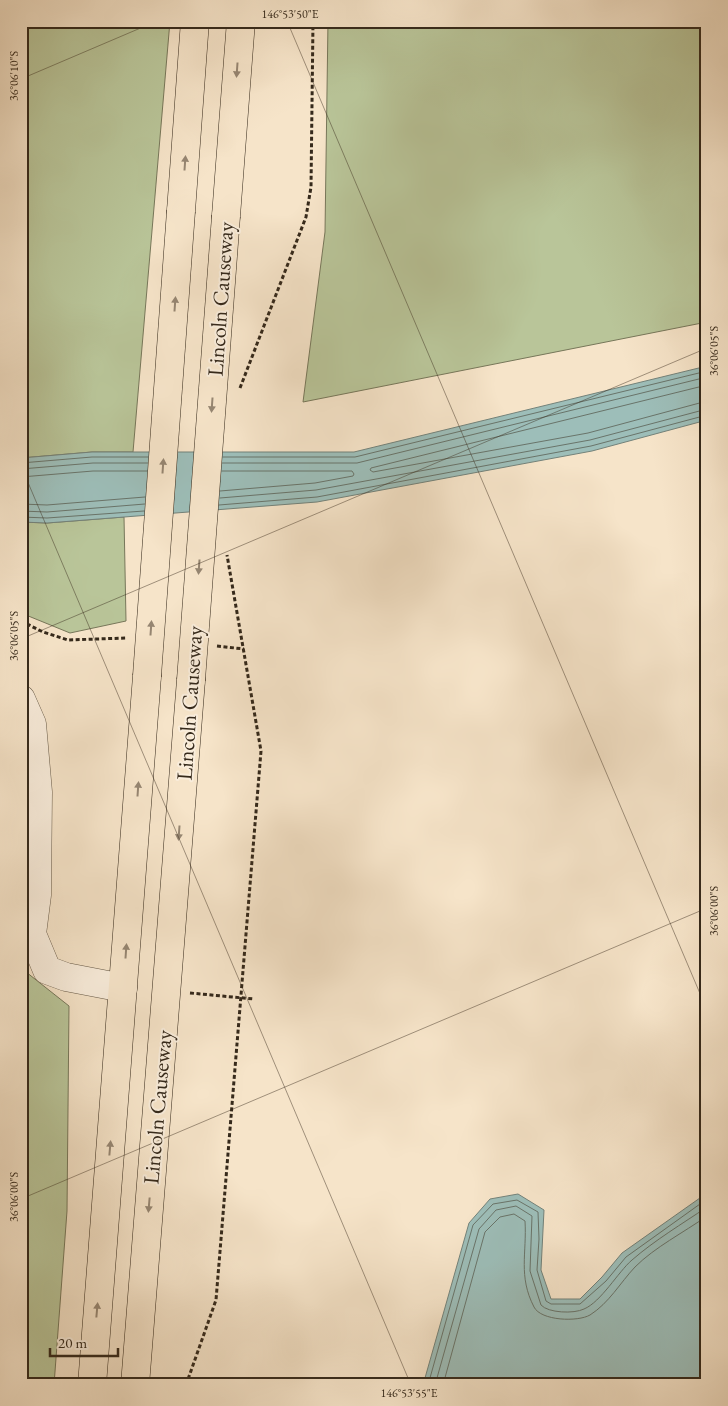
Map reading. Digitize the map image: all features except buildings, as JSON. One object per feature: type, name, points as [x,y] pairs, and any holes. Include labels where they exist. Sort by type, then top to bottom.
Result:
[{"type":"main road","name":"Lincoln Causeway","points":[[92,1380],[147,676],[195,21]]},
{"type":"main road","name":"Lincoln Causeway","points":[[136,1377],[241,21]]},
{"type":"main road","points":[[123,988],[166,991]]},
{"type":"street","points":[[21,700],[32,724],[38,792],[37,895],[32,934],[47,970],[66,977],[92,980],[123,988]]},
{"type":"path","points":[[236,396],[306,217],[311,187],[313,21]]},
{"type":"path","points":[[186,1385],[216,1300],[261,752],[227,545]]},
{"type":"path","points":[[166,991],[254,999]]},
{"type":"green space","points":[[21,21],[170,21],[133,452],[92,452],[21,458]]},
{"type":"green space","points":[[328,21],[707,21],[707,322],[303,402],[325,232]]},
{"type":"green space","points":[[124,517],[126,621],[70,633],[21,613],[21,522],[47,523]]},
{"type":"green space","points":[[21,968],[69,1006],[67,1211],[54,1385],[21,1385]]},
{"type":"water","points":[[707,366],[707,420],[592,451],[317,502],[47,523],[21,522],[21,458],[92,452],[354,452]]},
{"type":"water","points":[[707,1193],[707,1385],[423,1385],[469,1223],[490,1199],[518,1194],[544,1210],[541,1270],[551,1299],[580,1299],[622,1253]]}]
